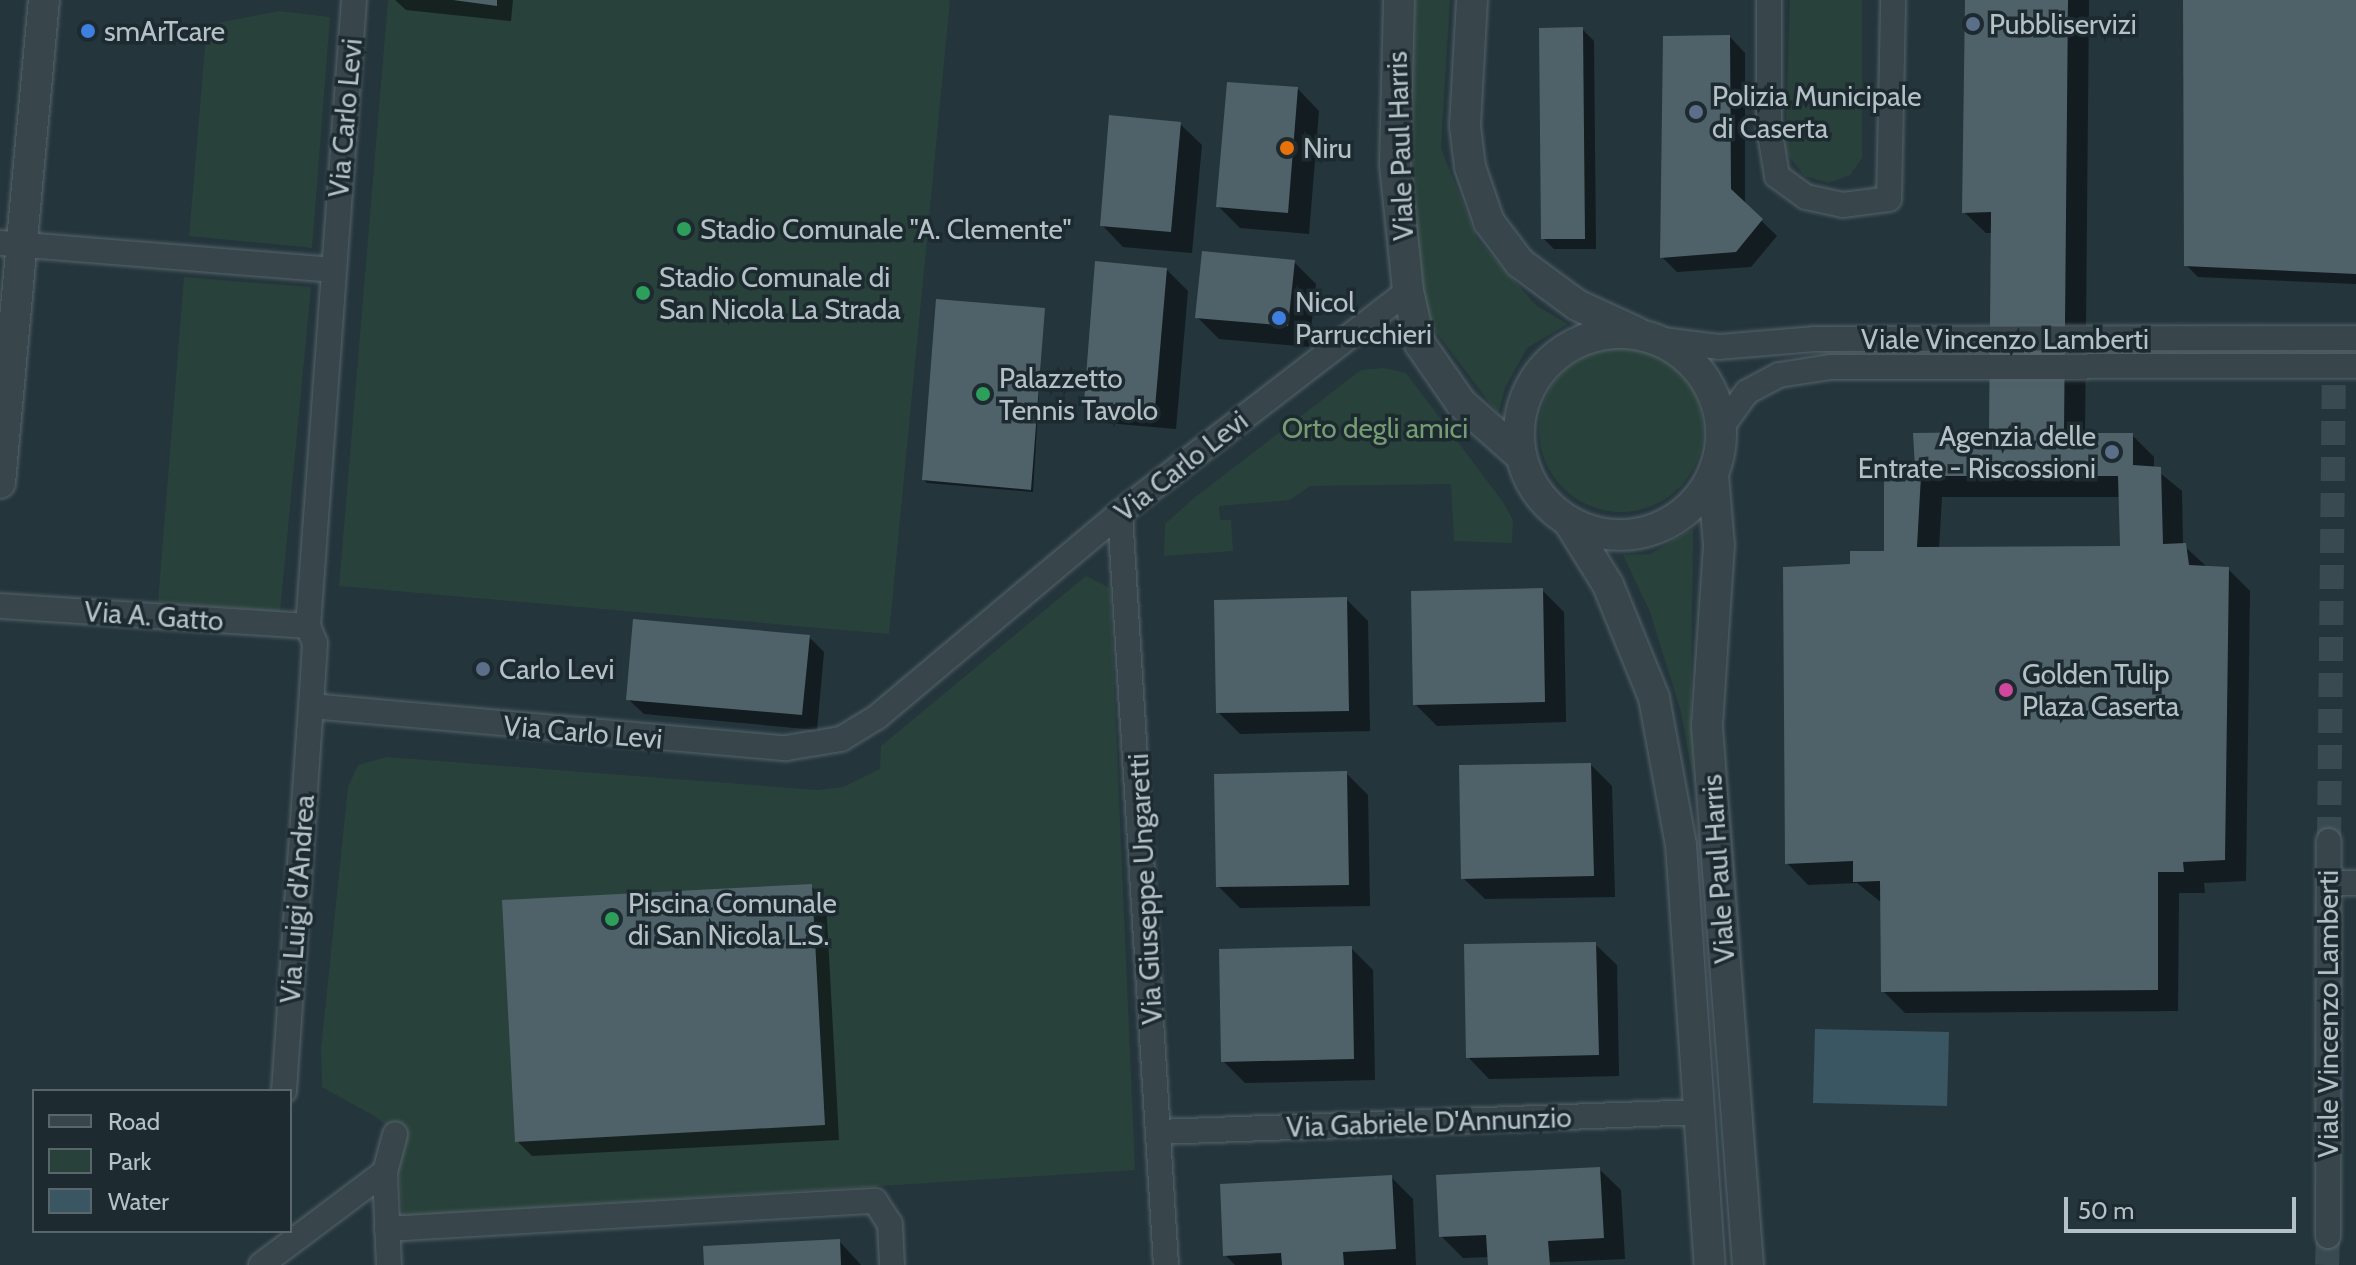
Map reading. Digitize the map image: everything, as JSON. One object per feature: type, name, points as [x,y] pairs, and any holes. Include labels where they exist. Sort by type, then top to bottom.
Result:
[{"type":"street","points":[[0,483],[11,244],[44,0]]},
{"type":"street","name":"Via Carlo Levi","points":[[354,0],[308,626],[315,643],[311,706],[786,748],[841,739],[877,717],[1120,513],[1408,291]]},
{"type":"street","name":"Viale Paul Harris","points":[[1399,0],[1395,165],[1408,291],[1420,344],[1461,403],[1521,456]]},
{"type":"street","name":"Viale Paul Harris","points":[[1472,0],[1465,126],[1470,167],[1489,222],[1532,271],[1577,305],[1676,349],[1701,374],[1717,405],[1721,428],[1713,474],[1719,545],[1707,726],[1748,1265]]},
{"type":"street","points":[[1769,0],[1769,128],[1777,176],[1806,197],[1843,205],[1889,199],[1893,0]]},
{"type":"street","points":[[11,244],[332,270]]},
{"type":"street","name":"Viale Paul Harris","points":[[1648,337],[1612,333],[1584,339],[1558,353],[1538,374],[1518,428],[1521,456],[1530,482],[1569,522],[1608,585],[1654,698],[1681,845],[1710,1265]]},
{"type":"street","name":"Viale Vincenzo Lamberti","points":[[1648,337],[1719,347],[1815,339],[2356,338]]},
{"type":"street","name":"Viale Vincenzo Lamberti","points":[[1721,428],[1747,392],[1779,375],[1831,367],[2356,366]]},
{"type":"street","name":"Viale Paul Harris","points":[[1569,522],[1601,533],[1635,534],[1657,527],[1694,502],[1713,474]]},
{"type":"street","name":"Via Giuseppe Ungaretti","points":[[1120,513],[1166,1265]]},
{"type":"street","name":"Via A. Gatto","points":[[0,606],[308,626]]},
{"type":"street","name":"Via Luigi d'Andrea","points":[[284,1089],[311,706]]},
{"type":"street","name":"Viale Vincenzo Lamberti","points":[[2328,1236],[2329,841]]},
{"type":"street","points":[[2329,883],[2356,883]]},
{"type":"street","name":"Via Gabriele D'Annunzio","points":[[1158,1132],[1700,1112]]},
{"type":"street","points":[[389,1265],[385,1172],[395,1134]]},
{"type":"street","points":[[267,1260],[385,1172]]},
{"type":"street","points":[[387,1229],[875,1201],[890,1224],[892,1265]]},
{"type":"street","points":[[267,1260],[274,1233]]},
{"type":"green space","name":"Stadio Comunale di San Nicola La Strada","points":[[388,0],[950,0],[889,634],[339,586]]},
{"type":"green space","points":[[1415,0],[1450,0],[1441,148],[1477,239],[1537,306],[1568,324],[1527,348],[1505,388],[1498,414],[1427,320],[1411,266]]},
{"type":"green space","points":[[1790,0],[1862,0],[1862,158],[1850,175],[1829,183],[1804,176],[1785,151]]},
{"type":"green space","points":[[279,11],[330,17],[312,248],[189,236],[207,25]]},
{"type":"green space","points":[[184,277],[311,287],[280,612],[158,602]]},
{"type":"green space","points":[[1621,348],[1653,354],[1679,372],[1697,398],[1703,430],[1697,462],[1679,488],[1653,506],[1621,512],[1589,506],[1563,488],[1545,462],[1539,430],[1545,398],[1563,372],[1589,354]]},
{"type":"green space","name":"Orto degli amici","points":[[1384,368],[1406,373],[1503,502],[1513,520],[1512,543],[1454,541],[1451,484],[1310,486],[1290,500],[1219,506],[1220,520],[1231,520],[1233,551],[1164,556],[1165,524],[1194,498],[1361,370]]},
{"type":"green space","points":[[1693,529],[1691,712],[1694,785],[1681,712],[1650,612],[1623,555],[1650,554]]},
{"type":"green space","name":"Piscina Comunale di San Nicola L.S.","points":[[1086,576],[1110,588],[1135,1170],[403,1216],[395,1134],[376,1117],[322,1087],[321,1049],[348,787],[358,765],[387,757],[818,790],[843,787],[880,769],[881,746]]},
{"type":"water","points":[[1815,1029],[1949,1032],[1947,1106],[1813,1103]]},
{"type":"building","points":[[453,0],[497,0],[497,6]]},
{"type":"building","name":"Golden Tulip Plaza Caserta","points":[[1965,0],[2068,0],[2064,433],[2133,433],[2133,465],[2161,467],[2163,544],[2186,543],[2189,565],[2229,567],[2225,860],[2183,862],[2184,872],[2158,872],[2158,990],[1881,992],[1880,881],[1853,882],[1853,861],[1785,864],[1783,567],[1850,564],[1850,551],[1884,551],[1884,467],[1915,468],[1913,433],[1989,432],[1991,212],[1962,213]],"holes":[[[1921,476],[2118,476],[2120,546],[1917,547]]]},
{"type":"building","points":[[2183,0],[2356,0],[2356,274],[2184,266]]},
{"type":"building","points":[[1583,27],[1585,239],[1541,239],[1539,28]]},
{"type":"building","name":"Polizia Municipale di Caserta","points":[[1730,35],[1731,189],[1763,219],[1736,252],[1660,258],[1663,36]]},
{"type":"building","points":[[1227,82],[1298,87],[1288,213],[1216,207]]},
{"type":"building","points":[[1109,115],[1181,122],[1171,232],[1100,226]]},
{"type":"building","points":[[1202,251],[1295,260],[1288,326],[1195,318]]},
{"type":"building","points":[[1095,261],[1167,268],[1155,408],[1084,402]]},
{"type":"building","name":"Palazzetto Tennis Tavolo","points":[[936,299],[1045,308],[1031,490],[922,480]]},
{"type":"building","points":[[1543,588],[1545,702],[1413,705],[1411,591]]},
{"type":"building","points":[[1347,597],[1349,711],[1216,713],[1214,600]]},
{"type":"building","points":[[633,619],[810,635],[802,715],[626,700]]},
{"type":"building","points":[[1591,763],[1594,876],[1461,879],[1459,765]]},
{"type":"building","points":[[1347,771],[1349,885],[1216,887],[1214,774]]},
{"type":"building","points":[[812,884],[825,1125],[515,1142],[502,900]]},
{"type":"building","points":[[1596,942],[1599,1055],[1466,1058],[1464,944]]},
{"type":"building","points":[[1352,946],[1354,1059],[1221,1062],[1219,949]]},
{"type":"building","points":[[1600,1167],[1604,1238],[1548,1241],[1550,1265],[1488,1265],[1486,1235],[1439,1237],[1436,1175]]},
{"type":"building","points":[[1392,1175],[1396,1249],[1343,1252],[1344,1265],[1282,1265],[1281,1253],[1223,1256],[1220,1184]]},
{"type":"building","points":[[840,1239],[841,1265],[704,1265],[703,1246]]},
{"type":"tunnel","points":[[2329,841],[2334,366]]},
{"type":"tunnel","points":[[2327,1265],[2328,1236]]},
{"type":"place","name":"Pubbliservizi","points":[[1973,24]]},
{"type":"place","name":"smArTcare","points":[[88,31]]},
{"type":"place","name":"Polizia Municipale di Caserta","points":[[1696,112]]},
{"type":"place","name":"Niru","points":[[1287,148]]},
{"type":"place","name":"Stadio Comunale \"A. Clemente\"","points":[[684,229]]},
{"type":"place","name":"Stadio Comunale di San Nicola La Strada","points":[[643,293]]},
{"type":"place","name":"Nicol Parrucchieri","points":[[1279,318]]},
{"type":"place","name":"Palazzetto Tennis Tavolo","points":[[983,394]]},
{"type":"place","name":"Agenzia delle Entrate - Riscossioni","points":[[2112,452]]},
{"type":"place","name":"Carlo Levi","points":[[483,669]]},
{"type":"place","name":"Golden Tulip Plaza Caserta","points":[[2006,690]]},
{"type":"place","name":"Piscina Comunale di San Nicola L.S.","points":[[612,919]]}]
